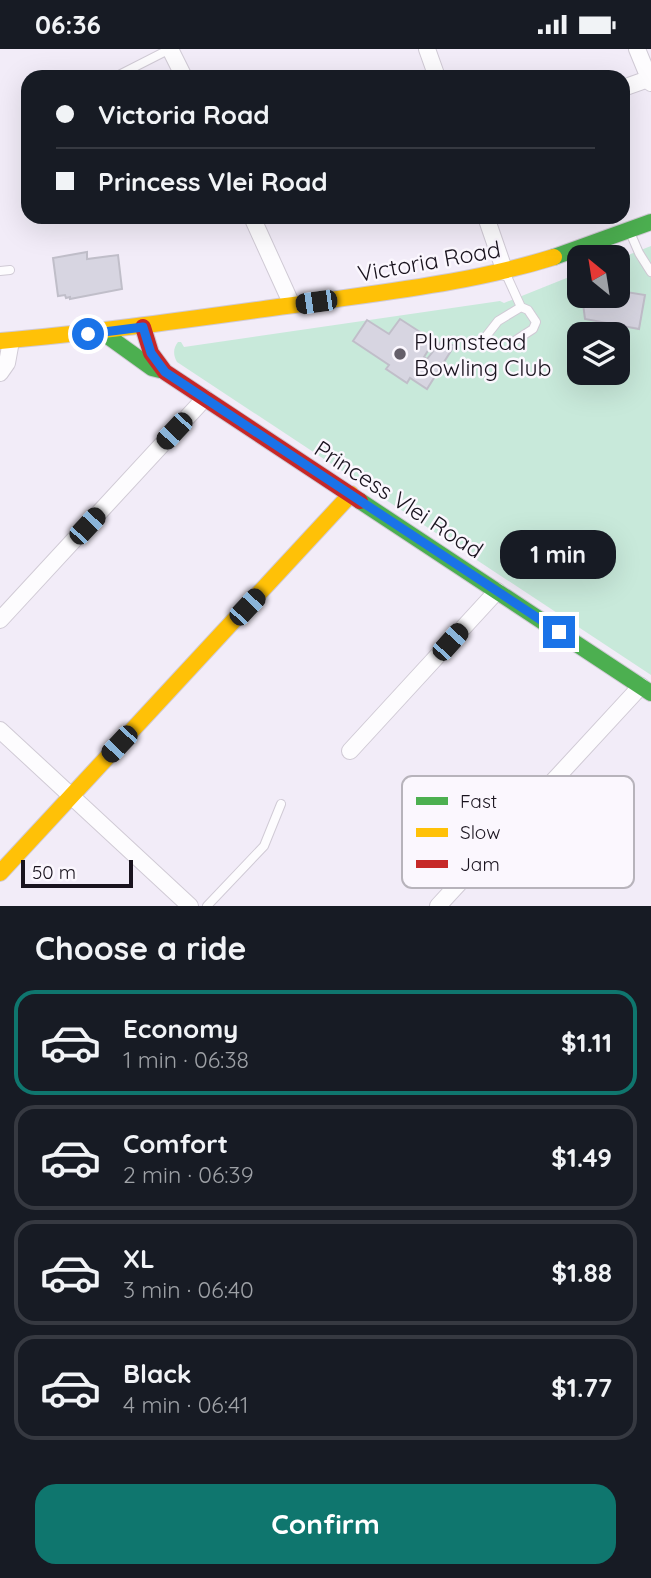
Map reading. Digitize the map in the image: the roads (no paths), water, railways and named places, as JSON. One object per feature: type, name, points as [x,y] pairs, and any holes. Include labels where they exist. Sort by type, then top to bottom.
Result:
[{"type":"street","points":[[170,49],[180,70]]},
{"type":"street","points":[[428,49],[435,70]]},
{"type":"street","points":[[630,86],[650,80],[637,49]]},
{"type":"street","name":"Victoria Road","points":[[6,341],[143,327],[434,285],[505,272],[570,252],[651,222]]},
{"type":"street","points":[[255,224],[292,305]]},
{"type":"street","points":[[488,224],[505,272]]},
{"type":"street","name":"Princess Vlei Road","points":[[143,327],[151,353],[165,372],[646,689]]},
{"type":"street","points":[[102,332],[152,368],[165,372]]},
{"type":"street","points":[[0,373],[7,363],[6,341]]},
{"type":"street","points":[[0,620],[205,398]]},
{"type":"street","points":[[0,873],[351,494]]},
{"type":"street","points":[[350,751],[497,591]]},
{"type":"street","points":[[563,776],[646,689]]},
{"type":"street","points":[[0,730],[190,906]]},
{"type":"street","points":[[438,906],[455,888]]},
{"type":"lane","points":[[130,70],[170,49]]},
{"type":"lane","points":[[629,230],[651,272]]},
{"type":"lane","points":[[0,271],[10,270]]},
{"type":"lane","points":[[505,272],[520,307],[530,313],[536,325],[516,340]]},
{"type":"lane","points":[[480,344],[498,321],[520,307]]},
{"type":"lane","points":[[207,906],[264,846],[281,804]]},
{"type":"place","name":"Plumstead Bowling Club","points":[[400,354]]}]
